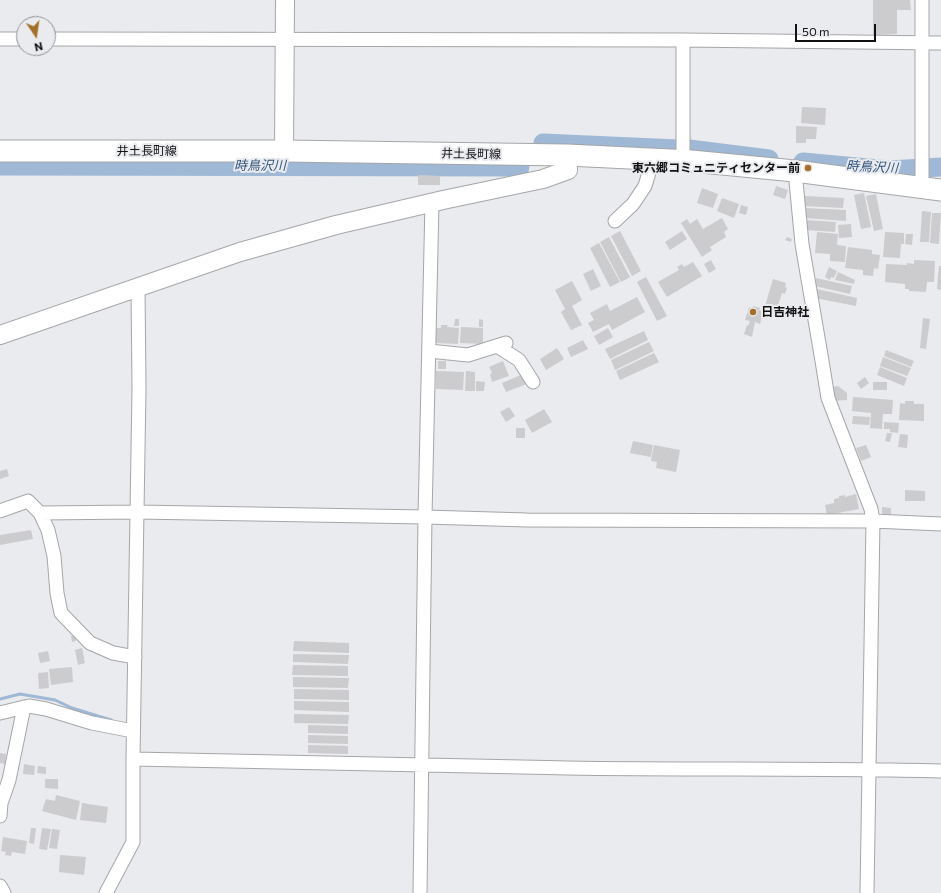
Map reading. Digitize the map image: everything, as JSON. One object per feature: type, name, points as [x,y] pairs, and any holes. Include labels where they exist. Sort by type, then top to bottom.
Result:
[{"type":"main road","name":"井土長町線","points":[[0,151],[284,151],[567,155],[683,160],[795,171],[927,179]]},
{"type":"street","points":[[284,0],[284,151]]},
{"type":"street","points":[[922,0],[922,44],[927,179]]},
{"type":"street","points":[[0,40],[16,40]]},
{"type":"street","points":[[56,40],[683,40],[941,44]]},
{"type":"street","points":[[683,40],[683,160]]},
{"type":"street","points":[[0,335],[240,252],[336,225],[432,202],[543,180],[568,170],[567,155]]},
{"type":"street","points":[[615,221],[633,204],[645,186],[653,159]]},
{"type":"street","points":[[795,171],[802,244],[828,398],[871,509],[873,521],[867,893]]},
{"type":"street","points":[[420,893],[423,764],[425,517],[432,202]]},
{"type":"street","points":[[106,893],[133,842],[133,731],[138,512],[138,287]]},
{"type":"street","points":[[429,351],[468,355],[501,345],[519,360],[533,382]]},
{"type":"street","points":[[0,511],[28,501],[40,513],[48,530],[54,556],[57,593],[61,612],[90,643],[113,652],[135,657]]},
{"type":"street","points":[[40,513],[138,512],[535,520],[873,521],[941,524]]},
{"type":"street","points":[[0,713],[28,706],[46,708],[92,723],[133,731]]},
{"type":"street","points":[[0,816],[1,803],[9,780],[24,707]]},
{"type":"street","points":[[133,759],[568,768],[941,771]]},
{"type":"street","points":[[0,886],[4,893]]},
{"type":"building","points":[[873,0],[910,0],[911,10],[897,10],[897,34],[873,35]]},
{"type":"building","points":[[802,107],[826,108],[825,125],[801,123]]},
{"type":"building","points":[[796,126],[817,127],[816,139],[806,139],[806,143],[796,143]]},
{"type":"building","points":[[418,175],[440,176],[440,185],[418,185]]},
{"type":"building","points":[[776,186],[788,190],[785,199],[773,195]]},
{"type":"building","points":[[702,188],[718,194],[713,208],[697,203]]},
{"type":"building","points":[[864,193],[871,227],[861,229],[854,195]]},
{"type":"building","points":[[876,194],[883,229],[874,231],[866,196]]},
{"type":"building","points":[[805,196],[844,198],[843,208],[804,206]]},
{"type":"building","points":[[722,198],[739,204],[734,218],[717,211]]},
{"type":"building","points":[[741,205],[748,207],[746,215],[739,213]]},
{"type":"building","points":[[805,208],[846,210],[846,221],[804,218]]},
{"type":"building","points":[[922,211],[931,212],[929,242],[920,242]]},
{"type":"building","points":[[932,213],[941,213],[939,244],[930,243]]},
{"type":"building","points":[[722,218],[728,229],[724,232],[726,237],[710,247],[712,250],[702,257],[681,223],[687,219],[690,224],[697,219],[703,229]]},
{"type":"building","points":[[806,220],[836,222],[835,232],[806,230]]},
{"type":"building","points":[[851,224],[852,237],[839,238],[838,225]]},
{"type":"building","points":[[620,231],[641,271],[632,276],[611,236]]},
{"type":"building","points":[[682,231],[687,239],[670,250],[665,242]]},
{"type":"building","points":[[817,232],[838,234],[837,245],[846,246],[845,262],[830,261],[830,254],[815,253]]},
{"type":"building","points":[[885,232],[904,233],[904,244],[901,244],[900,258],[883,257]]},
{"type":"building","points":[[906,234],[913,234],[912,245],[905,244]]},
{"type":"building","points":[[609,237],[630,277],[621,282],[600,242]]},
{"type":"building","points":[[787,237],[792,239],[791,242],[785,240]]},
{"type":"building","points":[[599,243],[620,282],[610,287],[590,248]]},
{"type":"building","points":[[848,247],[872,250],[872,254],[880,255],[878,269],[874,268],[873,276],[863,275],[863,270],[845,268]]},
{"type":"building","points":[[711,260],[716,269],[709,273],[704,264]]},
{"type":"building","points":[[914,260],[935,261],[934,282],[927,282],[926,292],[909,291],[909,289],[905,289],[905,284],[885,282],[886,264],[914,264]]},
{"type":"building","points":[[693,262],[702,276],[667,297],[658,282],[679,270],[677,267],[682,264],[684,267]]},
{"type":"building","points":[[939,266],[941,266],[941,290],[937,289]]},
{"type":"building","points":[[829,267],[837,271],[834,278],[831,277],[830,280],[825,277]]},
{"type":"building","points":[[593,269],[601,286],[591,291],[583,274]]},
{"type":"building","points":[[838,272],[855,280],[854,284],[835,280]]},
{"type":"building","points":[[646,277],[667,316],[657,321],[637,282]]},
{"type":"building","points":[[816,278],[852,286],[850,294],[814,286]]},
{"type":"building","points":[[773,279],[786,283],[785,287],[787,288],[785,294],[782,293],[777,309],[765,306]]},
{"type":"building","points":[[572,281],[582,300],[572,306],[582,325],[571,330],[561,312],[565,309],[555,290]]},
{"type":"building","points":[[817,289],[857,298],[856,306],[815,298]]},
{"type":"building","points":[[637,297],[645,312],[612,330],[609,324],[593,332],[588,323],[594,320],[590,313],[607,304],[610,311]]},
{"type":"building","points":[[753,306],[760,308],[759,310],[763,312],[760,324],[755,322],[752,337],[744,334],[750,321],[745,320],[749,307],[752,308]]},
{"type":"building","points":[[923,318],[930,319],[926,349],[920,348]]},
{"type":"building","points":[[455,319],[459,319],[459,326],[454,326]]},
{"type":"building","points":[[479,319],[483,320],[483,327],[479,327]]},
{"type":"building","points":[[441,325],[459,328],[458,344],[435,343],[436,328],[441,328]]},
{"type":"building","points":[[461,327],[483,328],[483,344],[460,343]]},
{"type":"building","points":[[608,328],[613,337],[599,345],[594,336]]},
{"type":"building","points":[[644,331],[648,340],[610,359],[605,349]]},
{"type":"building","points":[[583,340],[588,349],[571,357],[567,348]]},
{"type":"building","points":[[649,342],[654,351],[615,370],[611,360]]},
{"type":"building","points":[[557,348],[564,359],[546,370],[540,359]]},
{"type":"building","points":[[886,350],[914,361],[911,367],[884,356]]},
{"type":"building","points":[[654,353],[659,362],[620,380],[616,371]]},
{"type":"building","points":[[883,357],[911,368],[907,376],[880,366]]},
{"type":"building","points":[[438,361],[446,361],[446,369],[438,369]]},
{"type":"building","points":[[503,361],[509,376],[492,382],[490,374],[492,373],[489,367]]},
{"type":"building","points":[[880,367],[907,378],[904,386],[877,375]]},
{"type":"building","points":[[436,371],[464,372],[463,390],[436,389]]},
{"type":"building","points":[[466,371],[475,372],[475,391],[465,391]]},
{"type":"building","points":[[523,374],[527,384],[506,392],[502,383]]},
{"type":"building","points":[[865,377],[869,383],[861,389],[857,383]]},
{"type":"building","points":[[476,381],[485,382],[484,391],[476,391]]},
{"type":"building","points":[[873,382],[887,382],[887,390],[873,390]]},
{"type":"building","points":[[838,386],[847,393],[847,400],[832,401],[830,387]]},
{"type":"building","points":[[853,397],[893,400],[892,414],[883,414],[882,429],[870,428],[871,413],[852,411]]},
{"type":"building","points":[[905,401],[914,401],[914,404],[924,404],[924,421],[899,420],[900,403],[905,404]]},
{"type":"building","points":[[509,407],[515,416],[506,422],[500,412]]},
{"type":"building","points":[[544,409],[552,422],[532,433],[525,420]]},
{"type":"building","points":[[853,416],[870,417],[869,425],[852,424]]},
{"type":"building","points":[[884,422],[899,423],[898,433],[890,432],[890,429],[884,429]]},
{"type":"building","points":[[516,428],[525,428],[525,438],[516,438]]},
{"type":"building","points":[[887,433],[892,433],[890,442],[885,441]]},
{"type":"building","points":[[900,434],[908,435],[907,448],[898,447]]},
{"type":"building","points":[[633,441],[653,445],[651,457],[630,453]]},
{"type":"building","points":[[654,445],[680,450],[676,472],[656,468],[657,462],[651,461]]},
{"type":"building","points":[[866,445],[871,457],[861,461],[856,448]]},
{"type":"building","points":[[7,469],[9,476],[0,479],[0,471]]},
{"type":"building","points":[[905,490],[925,491],[925,501],[905,501]]},
{"type":"building","points":[[856,494],[859,509],[827,515],[825,505],[834,503],[834,499],[839,498],[839,496],[845,495],[845,497]]},
{"type":"building","points":[[882,507],[891,508],[891,514],[882,514]]},
{"type":"building","points":[[31,530],[33,539],[0,545],[0,535]]},
{"type":"building","points":[[75,635],[76,641],[72,642],[71,636]]},
{"type":"building","points":[[294,641],[349,643],[349,653],[293,651]]},
{"type":"building","points":[[82,648],[85,663],[78,665],[75,650]]},
{"type":"building","points":[[48,651],[50,661],[40,663],[38,653]]},
{"type":"building","points":[[293,654],[349,655],[348,664],[293,662]]},
{"type":"building","points":[[293,665],[348,666],[348,676],[292,675]]},
{"type":"building","points":[[72,667],[73,682],[51,685],[49,669]]},
{"type":"building","points":[[48,672],[49,688],[39,689],[38,673]]},
{"type":"building","points":[[293,677],[349,678],[348,688],[293,687]]},
{"type":"building","points":[[294,689],[349,690],[349,700],[294,699]]},
{"type":"building","points":[[294,701],[349,702],[349,712],[294,710]]},
{"type":"building","points":[[294,714],[349,715],[348,724],[294,723]]},
{"type":"building","points":[[308,725],[348,726],[348,734],[308,733]]},
{"type":"building","points":[[308,735],[348,736],[348,744],[308,743]]},
{"type":"building","points":[[308,745],[348,746],[348,754],[308,753]]},
{"type":"building","points":[[0,753],[6,754],[5,764],[0,763]]},
{"type":"building","points":[[24,764],[35,766],[34,775],[23,774]]},
{"type":"building","points":[[38,766],[46,767],[46,774],[37,773]]},
{"type":"building","points":[[45,779],[58,779],[58,789],[45,788]]},
{"type":"building","points":[[56,795],[80,801],[76,820],[42,811],[46,799],[55,801]]},
{"type":"building","points":[[82,803],[108,807],[106,823],[80,820]]},
{"type":"building","points":[[31,828],[36,828],[34,844],[29,843]]},
{"type":"building","points":[[42,828],[51,829],[47,850],[39,849]]},
{"type":"building","points":[[52,829],[60,830],[57,849],[49,848]]},
{"type":"building","points":[[3,837],[27,841],[25,854],[12,852],[11,856],[5,855],[6,852],[1,851]]},
{"type":"building","points":[[60,855],[86,857],[84,875],[59,872]]},
{"type":"waterway","name":"時鳥沢川","points":[[543,143],[678,149]]},
{"type":"waterway","name":"時鳥沢川","points":[[689,149],[769,159]]},
{"type":"waterway","name":"時鳥沢川","points":[[803,162],[889,170],[941,167]]},
{"type":"waterway","name":"時鳥沢川","points":[[0,166],[520,167]]},
{"type":"waterway","points":[[0,699],[20,694],[55,700],[72,708],[111,720]]},
{"type":"place","name":"東六郷コミュニティセンター前","points":[[808,168]]},
{"type":"place","name":"日吉神社","points":[[753,312]]}]
